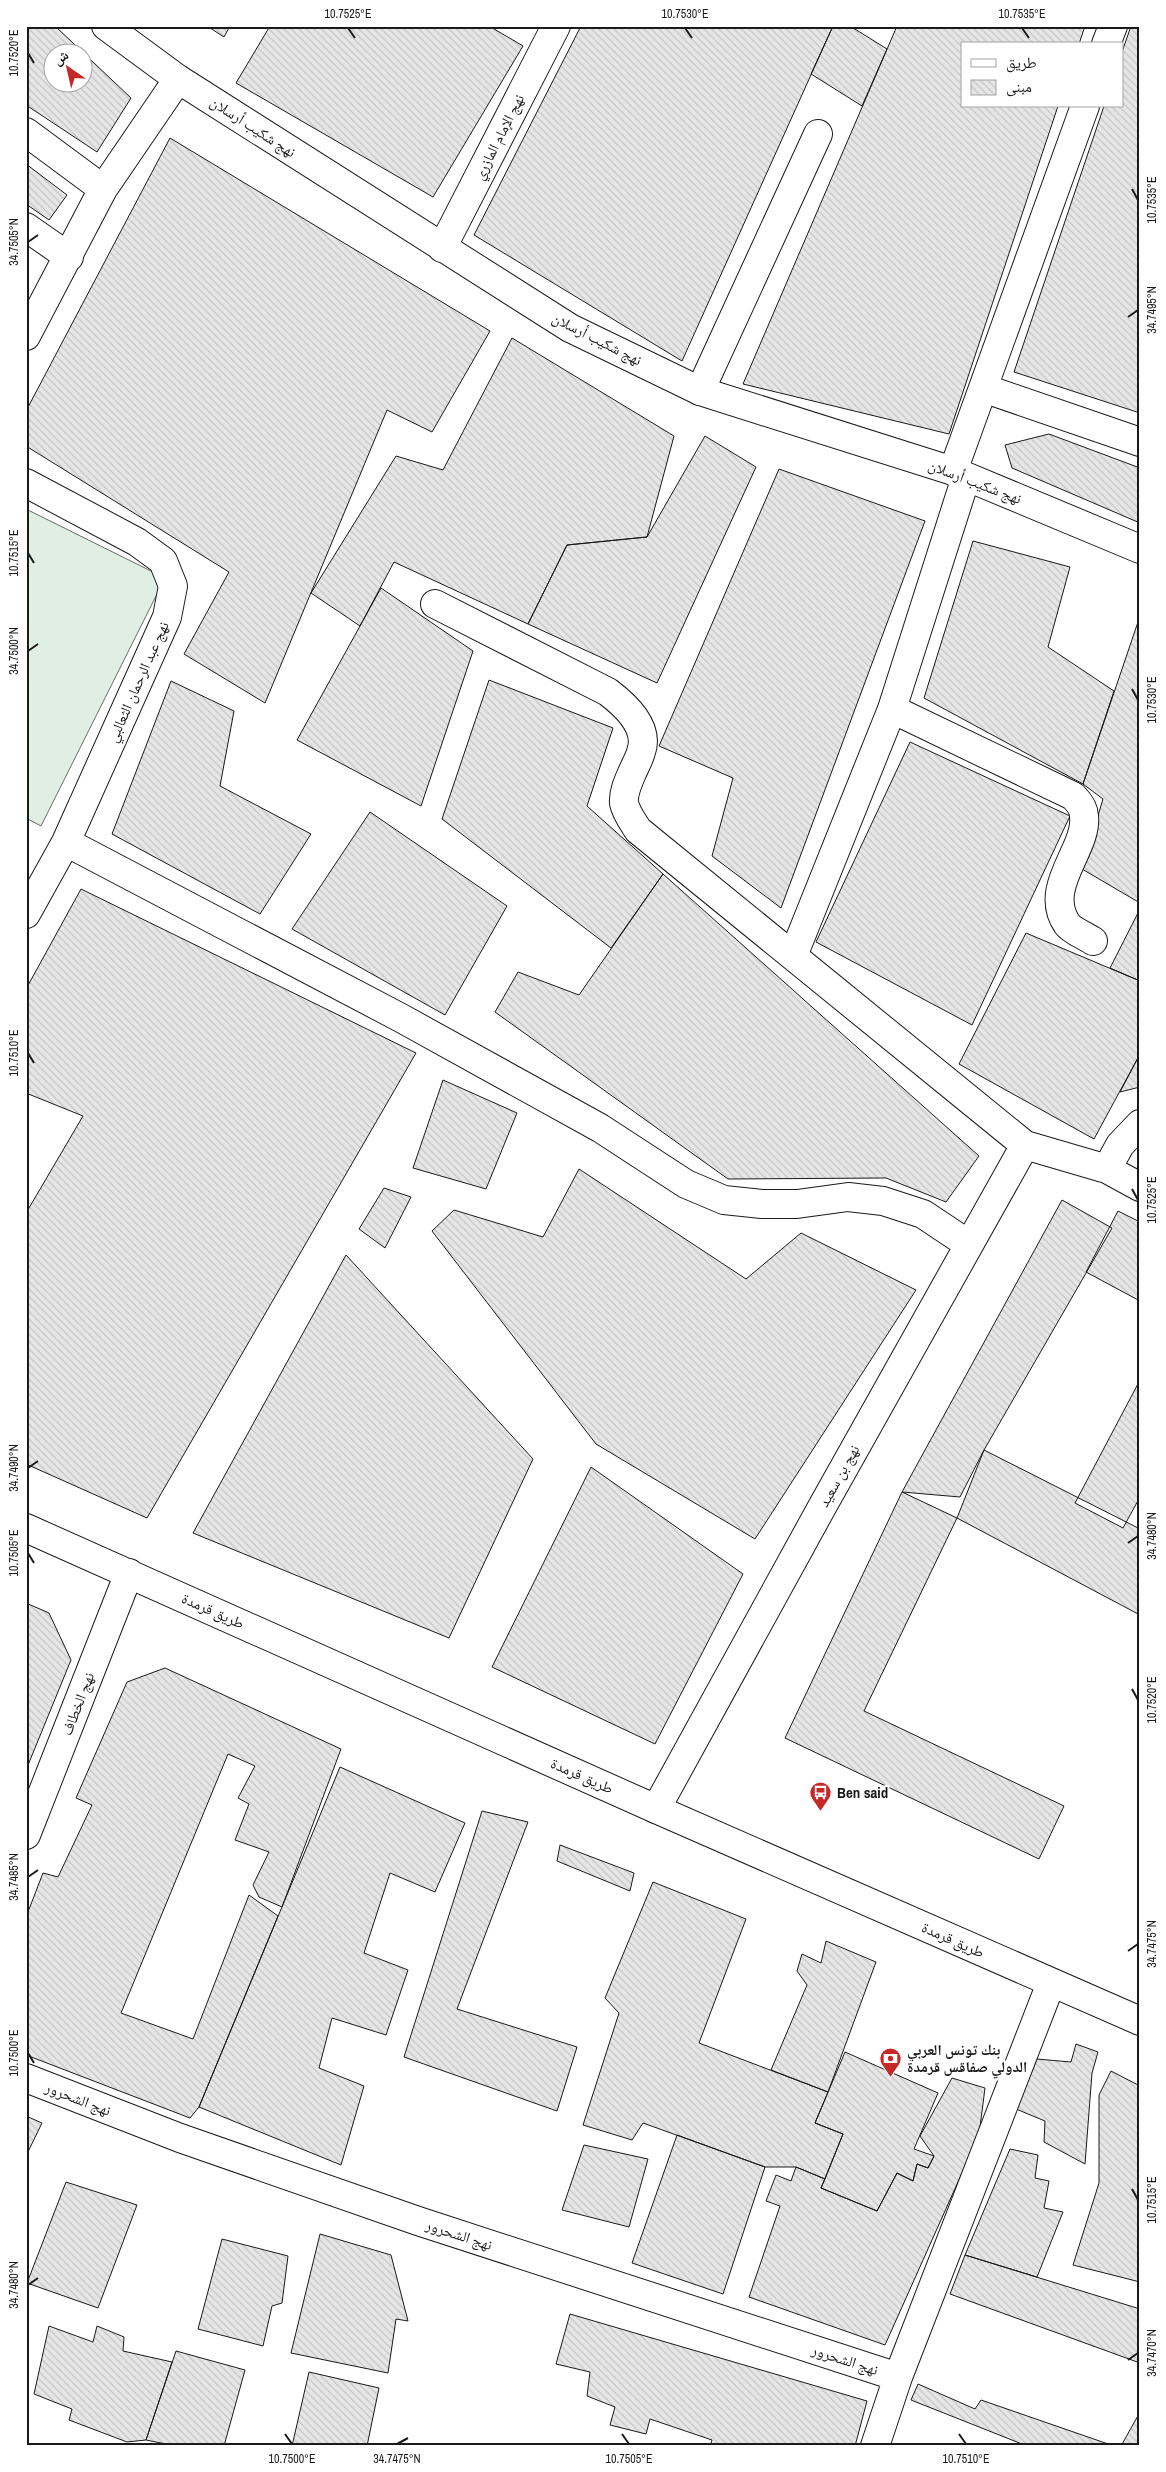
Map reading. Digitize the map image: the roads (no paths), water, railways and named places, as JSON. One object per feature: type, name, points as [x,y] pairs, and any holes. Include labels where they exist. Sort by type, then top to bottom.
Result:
[{"type":"street","name":"نهج شكيب أرسلان","points":[[106,26],[178,79],[570,328],[700,391],[960,474],[1140,549]]},
{"type":"street","name":"نهج الإمام المازري","points":[[442,248],[556,26]]},
{"type":"street","points":[[1107,42],[1112,26]]},
{"type":"street","points":[[26,336],[103,189],[178,79]]},
{"type":"street","points":[[794,956],[892,709],[983,388],[1084,108]]},
{"type":"street","points":[[26,132],[103,189]]},
{"type":"street","points":[[700,391],[818,134]]},
{"type":"street","points":[[26,227],[69,257]]},
{"type":"street","points":[[983,388],[1140,442]]},
{"type":"street","name":"نهج عبد الرحمان الثعالبي","points":[[26,483],[137,542],[163,561],[173,586],[167,617],[66,842],[26,914]]},
{"type":"street","points":[[435,604],[608,692],[624,703],[635,717],[642,733],[642,750],[626,787],[624,802],[638,830],[1025,1145],[1107,1169],[1140,1187]]},
{"type":"street","points":[[892,709],[1073,796],[1081,806],[1084,816],[1083,829],[1063,879],[1060,905],[1068,925],[1094,941]]},
{"type":"street","points":[[66,842],[417,1027],[600,1128],[686,1184],[724,1200],[762,1204],[797,1204],[848,1197],[883,1201],[923,1214],[968,1244]]},
{"type":"street","points":[[1107,1169],[1120,1145],[1140,1124]]},
{"type":"street","name":"نهج بن سعيد","points":[[656,1809],[968,1244],[1025,1145]]},
{"type":"street","name":"طريق قرمدة","points":[[26,1528],[656,1809],[1140,2021]]},
{"type":"street","name":"نهج الخطاف","points":[[26,1835],[129,1574]]},
{"type":"street","points":[[875,2446],[898,2377],[1051,1983]]},
{"type":"street","name":"نهج الشحرور","points":[[26,2078],[180,2138],[418,2221],[898,2377]]},
{"type":"place","name":"Ben said","points":[[821,1812]]},
{"type":"place","name":"بنك تونس العربي الدولي صفاقس قرمدة","points":[[891,2078]]}]
